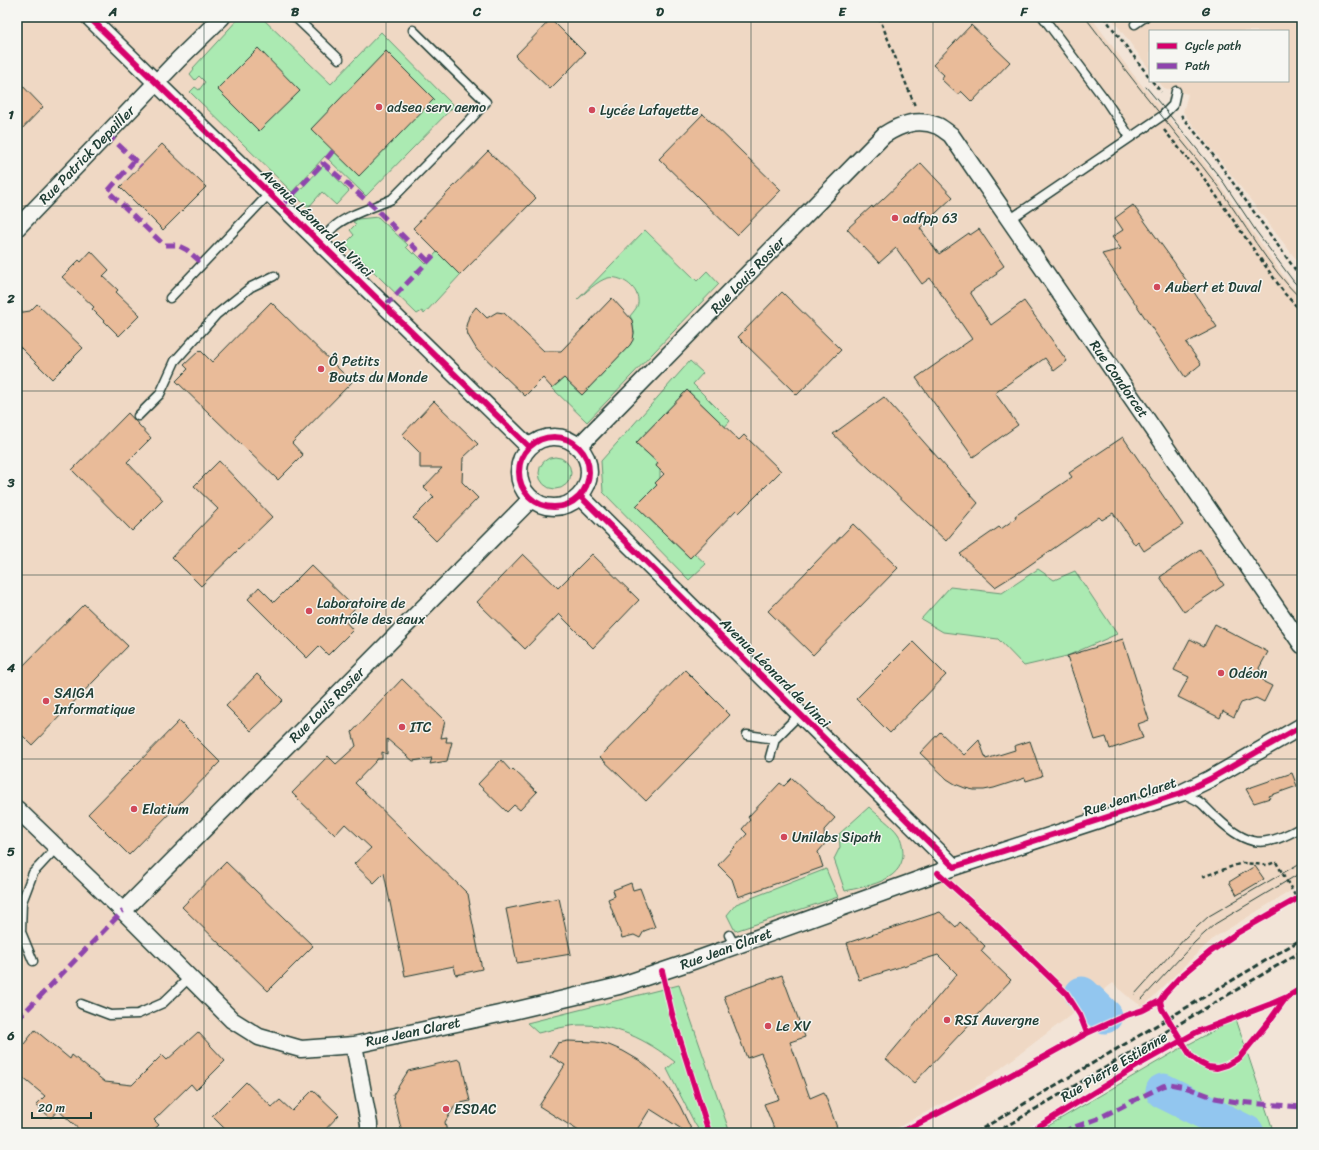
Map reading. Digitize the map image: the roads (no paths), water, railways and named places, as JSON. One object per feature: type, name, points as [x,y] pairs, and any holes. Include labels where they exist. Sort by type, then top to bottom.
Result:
[{"type":"street","name":"Avenue Léonard de Vinci","points":[[89,17],[529,447]]},
{"type":"street","name":"Rue Patrick Depailler","points":[[17,228],[179,59],[222,17]]},
{"type":"street","name":"Rue Louis Rosier","points":[[578,447],[884,136],[896,127],[907,123],[924,123]]},
{"type":"street","name":"Rue Condorcet","points":[[924,123],[938,126],[951,135],[1302,645]]},
{"type":"street","points":[[554,437],[567,440],[578,447],[586,458],[589,471],[586,484],[580,496],[569,504],[556,507],[543,506],[531,499],[523,490],[519,479],[519,468],[522,456],[529,447],[540,440],[554,437]]},
{"type":"street","name":"Avenue Léonard de Vinci","points":[[580,496],[954,867]]},
{"type":"street","name":"Rue Louis Rosier","points":[[123,911],[531,499]]},
{"type":"street","name":"Rue Jean Claret","points":[[123,911],[232,1020],[259,1037],[301,1049],[354,1045],[514,1011],[619,986],[732,940],[1181,793],[1210,779],[1302,726]]},
{"type":"street","points":[[17,809],[123,911]]},
{"type":"street","points":[[354,1045],[370,1133]]},
{"type":"lane","points":[[295,17],[339,59]]},
{"type":"lane","points":[[1043,17],[1106,101],[1130,137]]},
{"type":"lane","points":[[1135,24],[1145,17]]},
{"type":"lane","points":[[320,242],[335,226],[358,213],[392,199],[486,102],[413,30]]},
{"type":"lane","points":[[1009,220],[1167,112],[1173,105],[1176,91]]},
{"type":"lane","points":[[170,298],[270,193]]},
{"type":"lane","points":[[138,416],[160,394],[175,361],[216,315],[251,287],[274,276]]},
{"type":"lane","points":[[770,756],[775,739],[800,714]]},
{"type":"lane","points":[[747,735],[775,739]]},
{"type":"lane","points":[[1181,793],[1200,802],[1232,832],[1259,843],[1272,842],[1289,835],[1302,827]]},
{"type":"lane","points":[[33,961],[21,932],[22,902],[33,873],[57,847]]},
{"type":"lane","points":[[81,1004],[110,1015],[138,1014],[163,1003],[189,978]]},
{"type":"waterway","points":[[1082,994],[1105,1016]]},
{"type":"waterway","points":[[1163,1091],[1247,1133]]},
{"type":"tram line","points":[[1085,17],[1216,184],[1256,244],[1278,273],[1302,300]]},
{"type":"tram line","points":[[1146,87],[1222,180],[1256,231],[1294,282],[1302,290]]},
{"type":"tram line","points":[[1135,994],[1186,937],[1209,916],[1302,862]]},
{"type":"tram line","points":[[1142,999],[1195,942],[1215,924],[1302,872]]},
{"type":"railway","points":[[975,1133],[1302,939]]},
{"type":"railway","points":[[995,1133],[1302,951]]},
{"type":"place","name":"adsea serv aemo","points":[[379,107]]},
{"type":"place","name":"Lycée Lafayette","points":[[592,110]]},
{"type":"place","name":"adfpp 63","points":[[895,218]]},
{"type":"place","name":"Aubert et Duval","points":[[1157,287]]},
{"type":"place","name":"Ô Petits Bouts du Monde","points":[[321,369]]},
{"type":"place","name":"Laboratoire de contrôle des eaux","points":[[309,611]]},
{"type":"place","name":"Odéon","points":[[1221,673]]},
{"type":"place","name":"SAIGA Informatique","points":[[46,701]]},
{"type":"place","name":"ITC","points":[[402,727]]},
{"type":"place","name":"Elatium","points":[[134,809]]},
{"type":"place","name":"Unilabs Sipath","points":[[784,837]]},
{"type":"place","name":"RSI Auvergne","points":[[947,1020]]},
{"type":"place","name":"Le XV","points":[[768,1026]]},
{"type":"place","name":"ESDAC","points":[[446,1109]]}]
